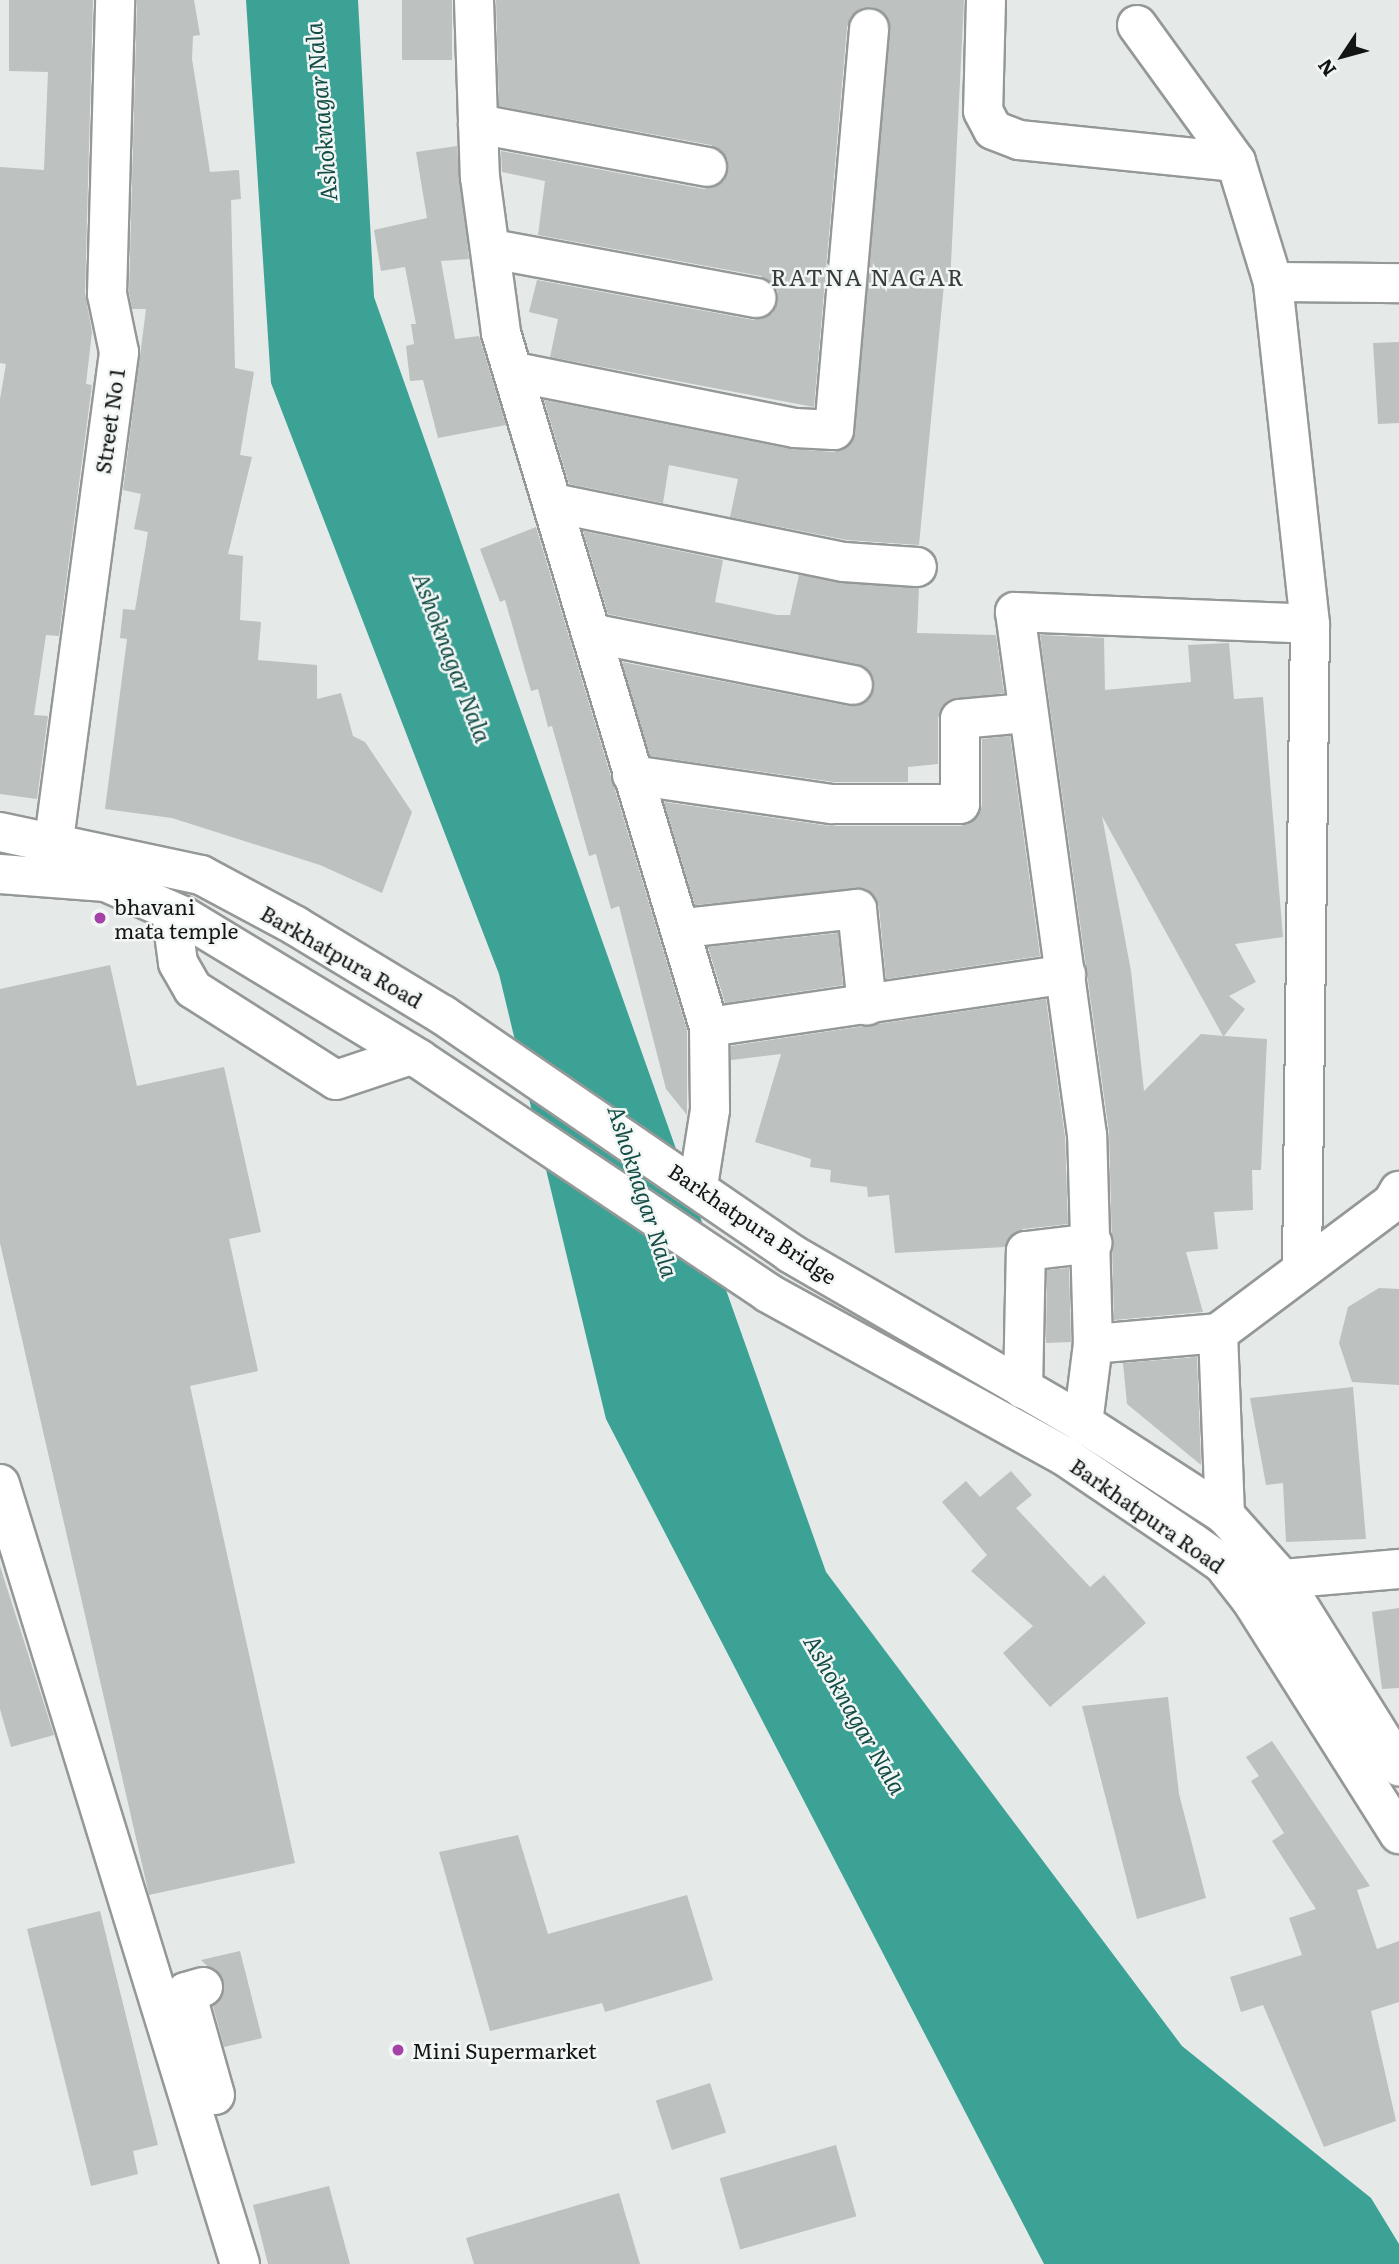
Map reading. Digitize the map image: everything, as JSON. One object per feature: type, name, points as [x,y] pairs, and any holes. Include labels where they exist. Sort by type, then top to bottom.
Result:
[{"type":"street","name":"Street No 1","points":[[54,840],[118,352],[107,294],[115,0]]},
{"type":"street","points":[[474,0],[478,124],[501,333],[554,503],[632,775],[684,928],[709,1027],[710,1110],[698,1186]]},
{"type":"street","points":[[986,0],[983,111],[993,130],[1019,140],[1236,162]]},
{"type":"street","points":[[1137,25],[1236,162],[1273,282],[1310,624],[1302,1268]]},
{"type":"street","points":[[515,372],[795,428],[834,429],[869,29]]},
{"type":"street","points":[[478,124],[707,167]]},
{"type":"street","points":[[492,249],[757,298]]},
{"type":"street","points":[[1273,282],[1399,283]]},
{"type":"street","points":[[554,503],[844,562],[917,567]]},
{"type":"street","points":[[1083,1423],[1093,1344],[1093,1243],[1066,974],[1026,713],[1015,612],[1310,624]]},
{"type":"street","points":[[590,633],[853,685]]},
{"type":"street","points":[[632,775],[832,804],[960,804],[960,719],[1026,713]]},
{"type":"street","name":"Barkhatpura Road","points":[[0,832],[54,840],[201,876],[443,1015]]},
{"type":"street","points":[[0,874],[106,882],[171,911],[415,1057]]},
{"type":"street","points":[[684,928],[857,909],[867,1005]]},
{"type":"street","points":[[171,911],[178,963],[193,989],[336,1080],[415,1057]]},
{"type":"street","points":[[709,1027],[1066,974]]},
{"type":"street","name":"Barkhatpura Bridge","points":[[443,1015],[698,1186],[790,1253],[855,1291]]},
{"type":"street","name":"Barkhatpura Bridge","points":[[415,1057],[768,1293],[832,1325]]},
{"type":"street","points":[[1093,1344],[1218,1333],[1392,1203],[1399,1191]]},
{"type":"street","points":[[1023,1389],[1026,1251],[1093,1243]]},
{"type":"street","points":[[768,1293],[790,1253]]},
{"type":"street","name":"Barkhatpura Road","points":[[855,1291],[1083,1423],[1225,1515],[1282,1579],[1399,1766]]},
{"type":"street","name":"Barkhatpura Road","points":[[832,1325],[1063,1455],[1223,1564],[1399,1834]]},
{"type":"street","points":[[1218,1333],[1225,1515]]},
{"type":"street","points":[[0,1484],[236,2211]]},
{"type":"street","points":[[1282,1579],[1399,1569]]},
{"type":"street","points":[[202,1987],[186,1992],[236,2211],[240,2264]]},
{"type":"water","name":"Ashoknagar Nala","points":[[246,0],[358,0],[374,297],[826,1572],[1182,2046],[1371,2198],[1399,2244],[1399,2264],[1044,2264],[606,1419],[499,974],[271,383]]},
{"type":"building","points":[[9,0],[93,0],[85,293],[92,332],[86,384],[92,385],[59,636],[46,635],[34,715],[48,716],[37,799],[0,794],[0,399],[6,364],[0,363],[0,167],[44,170],[48,72],[9,71]]},
{"type":"building","points":[[137,0],[194,0],[200,35],[193,36],[192,59],[210,172],[239,170],[241,199],[231,200],[235,368],[254,372],[240,455],[252,457],[228,554],[243,556],[240,620],[261,622],[258,660],[317,665],[317,699],[341,693],[353,736],[365,742],[412,812],[382,893],[320,865],[172,818],[105,809],[127,639],[120,638],[123,609],[135,610],[148,532],[134,529],[141,494],[123,490],[146,309],[132,309],[129,292]]},
{"type":"building","points":[[402,0],[452,0],[452,60],[402,60]]},
{"type":"building","points":[[496,0],[964,0],[950,284],[944,284],[919,545],[847,540],[730,517],[738,479],[669,465],[663,503],[569,484],[544,400],[791,449],[834,452],[852,443],[888,19],[872,7],[860,9],[847,27],[814,407],[550,357],[558,319],[529,312],[537,280],[754,320],[773,313],[778,291],[761,276],[538,235],[545,181],[502,172],[501,151],[704,189],[724,181],[728,160],[711,145],[499,106]]},
{"type":"building","points":[[457,146],[469,259],[441,261],[455,339],[479,336],[506,425],[438,438],[423,380],[410,381],[406,346],[414,344],[411,324],[416,324],[405,267],[381,271],[374,230],[427,218],[416,152]]},
{"type":"building","points":[[1399,342],[1399,423],[1378,424],[1373,343]]},
{"type":"building","points":[[536,527],[687,1030],[687,1115],[666,1089],[619,906],[611,909],[596,854],[589,856],[552,726],[548,727],[538,689],[531,691],[505,600],[500,602],[480,549]]},
{"type":"building","points":[[583,531],[723,560],[715,602],[777,615],[790,615],[799,575],[919,588],[917,633],[996,635],[1004,693],[947,701],[938,718],[938,764],[908,767],[908,782],[834,782],[650,756],[622,662],[849,706],[869,700],[874,679],[857,664],[608,614]]},
{"type":"building","points":[[1040,635],[1104,638],[1105,690],[1191,682],[1188,645],[1229,643],[1234,699],[1263,697],[1283,937],[1235,944],[1256,982],[1229,996],[1245,1009],[1224,1036],[1267,1039],[1261,1170],[1252,1170],[1253,1210],[1214,1212],[1218,1249],[1186,1252],[1203,1312],[1114,1320],[1109,1132]],"holes":[[[1102,816],[1223,1036],[1201,1034],[1144,1091],[1131,971]]]},
{"type":"building","points":[[1010,736],[1040,956],[886,979],[879,907],[865,889],[695,905],[664,802],[829,826],[961,826],[979,815],[982,805],[982,739]]},
{"type":"building","points":[[838,933],[843,985],[725,1003],[708,947]]},
{"type":"building","points":[[110,965],[137,1086],[224,1067],[261,1232],[229,1239],[258,1371],[190,1386],[295,1863],[149,1895],[0,1243],[0,989]]},
{"type":"building","points":[[1046,999],[1065,1137],[1068,1224],[1023,1229],[1005,1247],[895,1253],[889,1195],[868,1197],[867,1187],[830,1182],[831,1170],[810,1167],[811,1159],[755,1142],[781,1054],[731,1060],[731,1046]]},
{"type":"building","points":[[1069,1268],[1071,1342],[1046,1343],[1047,1270]]},
{"type":"building","points":[[1379,1288],[1399,1289],[1399,1385],[1352,1382],[1339,1343],[1348,1307]]},
{"type":"building","points":[[1197,1357],[1201,1465],[1127,1404],[1123,1363]]},
{"type":"building","points":[[1353,1387],[1366,1539],[1286,1542],[1283,1483],[1266,1485],[1250,1398]]},
{"type":"building","points":[[1011,1471],[1032,1495],[1016,1508],[1090,1587],[1104,1575],[1146,1623],[1050,1707],[1003,1653],[1033,1626],[971,1571],[987,1555],[942,1502],[966,1481],[980,1497]]},
{"type":"building","points":[[0,1566],[54,1735],[11,1747],[0,1709]]},
{"type":"building","points":[[1399,1608],[1399,1688],[1382,1689],[1372,1612]]},
{"type":"building","points":[[1168,1697],[1179,1794],[1206,1898],[1137,1919],[1082,1706]]},
{"type":"building","points":[[1272,1741],[1370,1886],[1357,1890],[1377,1949],[1399,1941],[1399,2002],[1371,2011],[1396,2121],[1324,2147],[1263,2005],[1241,2012],[1230,1977],[1302,1955],[1289,1918],[1316,1909],[1272,1841],[1284,1833],[1251,1781],[1259,1776],[1246,1757]]},
{"type":"building","points":[[518,1835],[548,1934],[687,1895],[713,1980],[605,2012],[602,2003],[490,2031],[439,1852]]},
{"type":"building","points":[[100,1911],[158,2145],[133,2151],[138,2174],[91,2186],[27,1929]]},
{"type":"building","points":[[240,1951],[262,2038],[224,2047],[213,2006],[224,1982],[201,1960]]},
{"type":"building","points":[[710,2083],[726,2132],[672,2150],[656,2101]]},
{"type":"building","points":[[836,2145],[856,2216],[740,2249],[720,2178]]},
{"type":"building","points":[[329,2186],[350,2264],[268,2264],[253,2205]]},
{"type":"building","points":[[619,2193],[640,2264],[474,2264],[466,2238]]},
{"type":"place","name":"bhavani mata temple","points":[[100,918]]},
{"type":"place","name":"Mini Supermarket","points":[[398,2050]]},
{"type":"district","name":"RATNA NAGAR","points":[[868,276]]}]
